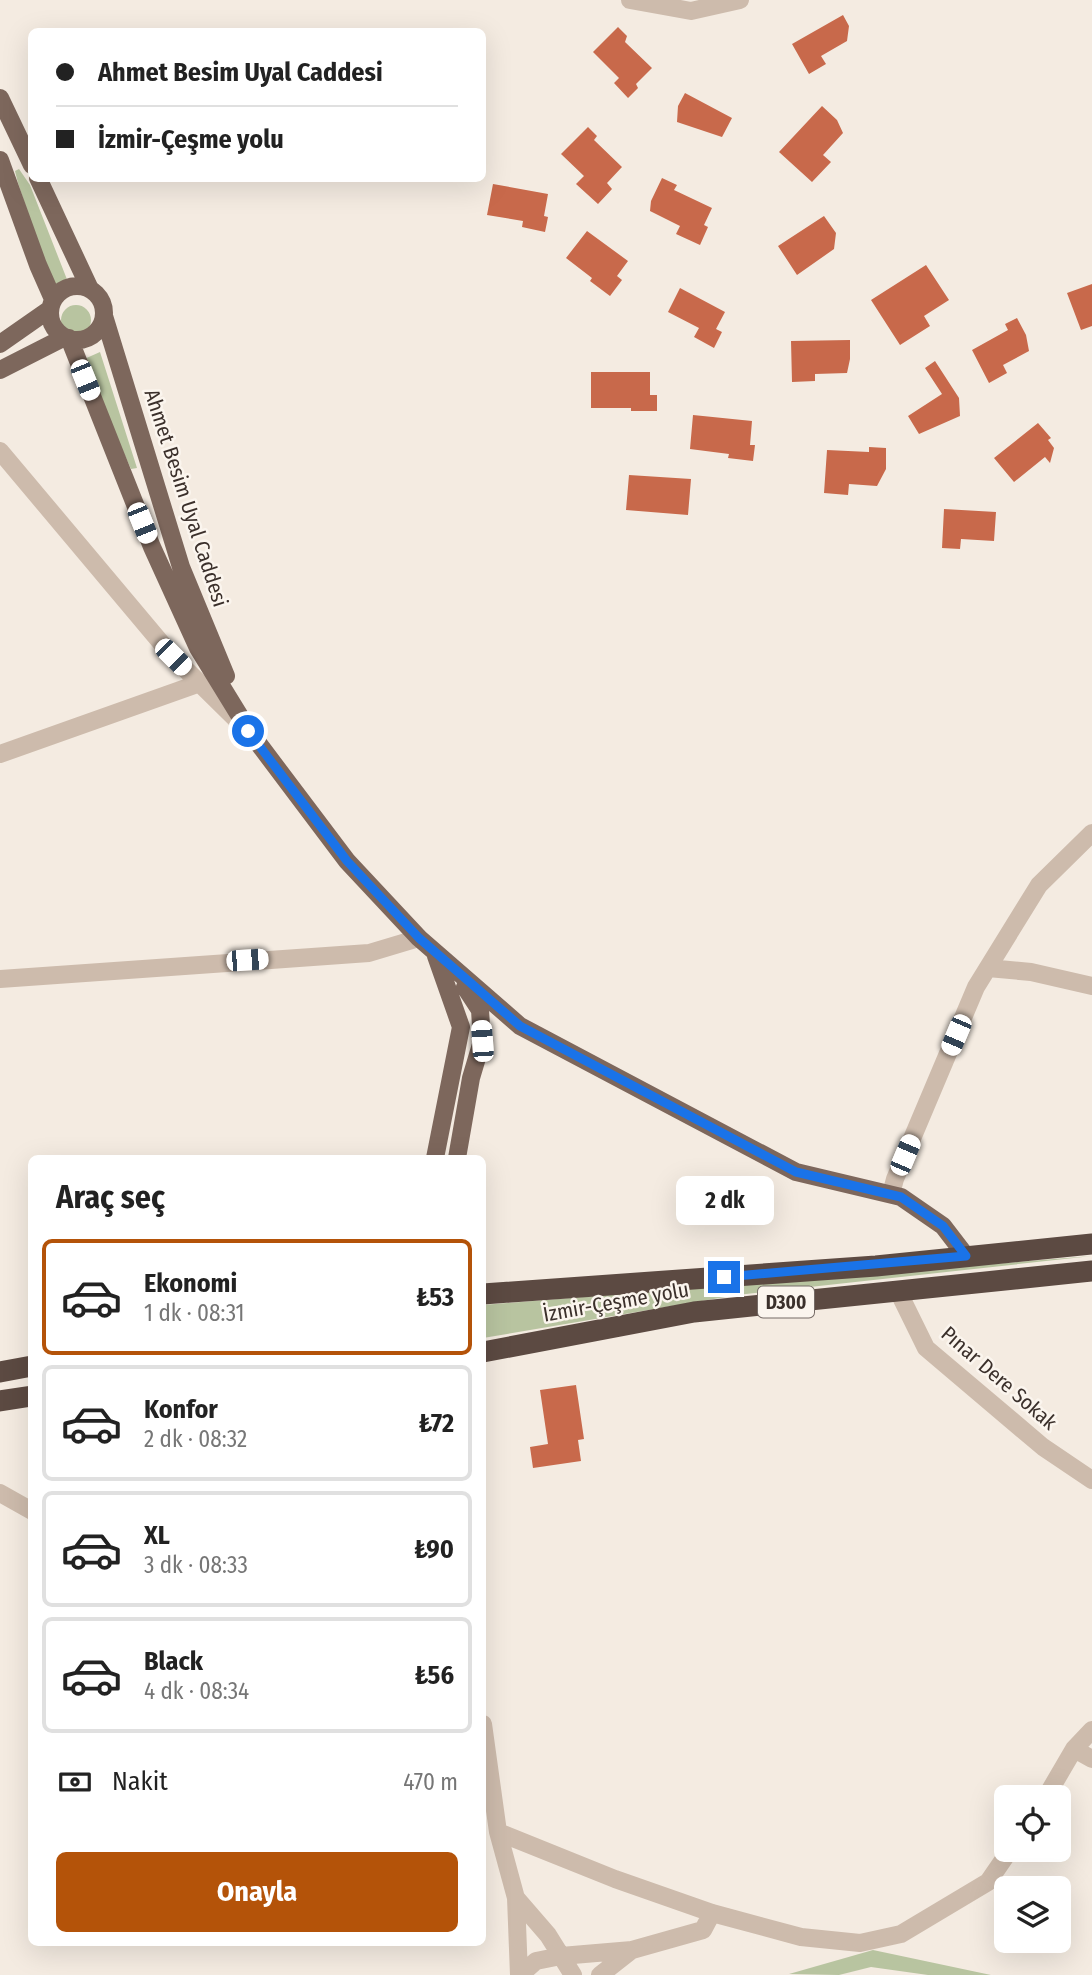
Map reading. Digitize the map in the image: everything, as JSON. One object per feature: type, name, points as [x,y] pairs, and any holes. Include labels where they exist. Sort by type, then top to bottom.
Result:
[{"type":"highway","name":"İzmir-Çeşme yolu","points":[[486,1293],[863,1267],[1092,1244]]},
{"type":"highway","name":"İzmir-Çeşme yolu","points":[[486,1351],[694,1312],[1092,1271]]},
{"type":"highway","points":[[0,1372],[28,1367]]},
{"type":"highway","points":[[0,1401],[28,1396]]},
{"type":"main road","points":[[0,98],[28,157]]},
{"type":"main road","points":[[0,160],[52,304],[53,325],[67,338],[77,340],[91,335],[102,324],[104,316],[101,300],[90,289],[40,182]]},
{"type":"main road","points":[[0,344],[52,304],[66,288],[82,286],[90,289]]},
{"type":"main road","name":"Ahmet Besim Uyal Caddesi","points":[[104,316],[181,568],[248,731]]},
{"type":"main road","points":[[0,370],[67,338]]},
{"type":"main road","name":"Ahmet Besim Uyal Caddesi","points":[[67,338],[169,585],[198,648],[248,731],[347,861],[435,953]]},
{"type":"main road","points":[[435,953],[461,1027],[436,1155]]},
{"type":"main road","points":[[435,953],[465,987],[480,1010],[482,1041],[471,1079],[458,1155]]},
{"type":"main road","points":[[435,953],[520,1026],[796,1172],[901,1197],[943,1226],[966,1256]]},
{"type":"street","points":[[631,0],[694,5],[740,0]]},
{"type":"street","points":[[0,451],[130,607],[200,684],[248,731]]},
{"type":"street","points":[[0,754],[200,684]]},
{"type":"street","points":[[891,1194],[976,987],[1039,885],[1092,833]]},
{"type":"street","points":[[0,979],[369,953],[419,938]]},
{"type":"street","points":[[988,968],[1031,972],[1092,986]]},
{"type":"street","name":"Pınar Dere Sokak","points":[[898,1291],[926,1348],[1043,1447],[1092,1480]]},
{"type":"street","points":[[0,1493],[28,1509]]},
{"type":"street","points":[[1053,1785],[1074,1749],[1092,1730]]},
{"type":"street","points":[[1074,1749],[1092,1759]]},
{"type":"street","points":[[486,1763],[498,1832],[516,1898],[520,1975]]},
{"type":"street","points":[[498,1832],[615,1879],[712,1913],[801,1937],[860,1943],[901,1934],[988,1882],[1002,1862]]},
{"type":"street","points":[[516,1898],[548,1935],[573,1975]]},
{"type":"street","points":[[520,1975],[536,1961],[561,1956],[632,1950],[703,1930],[712,1913]]},
{"type":"street","points":[[600,1975],[632,1950]]},
{"type":"green space","points":[[19,169],[30,185],[68,282],[53,289],[18,183],[15,171]]},
{"type":"green space","points":[[76,305],[87,309],[91,320],[87,331],[76,335],[65,331],[61,320],[65,309]]},
{"type":"green space","points":[[100,352],[137,468],[131,469],[82,360]]},
{"type":"green space","points":[[1092,1256],[737,1295],[486,1337],[486,1305]]},
{"type":"green space","points":[[873,1950],[991,1975],[928,1975],[871,1967],[839,1975],[789,1974]]},
{"type":"building","points":[[843,15],[849,26],[847,41],[821,56],[826,64],[809,74],[792,44]]},
{"type":"building","points":[[618,27],[627,36],[625,42],[652,68],[636,84],[638,88],[628,98],[614,83],[619,78],[593,52]]},
{"type":"building","points":[[685,93],[732,118],[722,137],[677,122],[678,106]]},
{"type":"building","points":[[822,106],[837,120],[843,133],[823,155],[831,162],[812,182],[779,152]]},
{"type":"building","points":[[588,127],[597,136],[594,140],[622,167],[607,183],[612,189],[598,204],[576,184],[584,176],[561,154]]},
{"type":"building","points":[[662,178],[677,185],[674,190],[712,208],[704,225],[708,227],[700,245],[676,234],[680,226],[650,211],[651,201]]},
{"type":"building","points":[[493,184],[548,194],[544,216],[548,217],[545,232],[522,227],[523,221],[487,215]]},
{"type":"building","points":[[824,216],[836,233],[834,249],[797,275],[778,246]]},
{"type":"building","points":[[587,231],[628,261],[617,276],[622,280],[610,296],[566,258]]},
{"type":"building","points":[[926,265],[949,300],[924,316],[930,326],[900,345],[871,300]]},
{"type":"building","points":[[1092,284],[1092,326],[1081,330],[1067,293]]},
{"type":"building","points":[[680,288],[725,312],[716,329],[722,332],[714,348],[694,337],[699,328],[668,312]]},
{"type":"building","points":[[1017,318],[1026,335],[1029,351],[1003,365],[1007,373],[989,383],[972,350],[1008,330],[1005,324]]},
{"type":"building","points":[[850,340],[847,373],[815,374],[815,381],[792,382],[791,341]]},
{"type":"building","points":[[935,361],[959,398],[960,416],[919,434],[908,416],[942,394],[925,368]]},
{"type":"building","points":[[591,372],[650,372],[650,395],[657,395],[657,411],[591,408]]},
{"type":"building","points":[[693,415],[752,421],[750,445],[755,445],[753,461],[728,458],[729,454],[690,449]]},
{"type":"building","points":[[1038,423],[1051,438],[1048,440],[1054,448],[1050,463],[1045,457],[1014,482],[994,458]]},
{"type":"building","points":[[869,447],[886,448],[886,469],[877,486],[849,484],[848,495],[824,493],[827,450],[869,452]]},
{"type":"building","points":[[629,475],[691,479],[688,515],[626,510]]},
{"type":"building","points":[[944,509],[996,512],[994,541],[961,539],[960,549],[942,548]]},
{"type":"building","points":[[576,1385],[584,1439],[578,1440],[581,1461],[533,1468],[530,1447],[548,1444],[540,1390]]},
{"type":"route","points":[[248,731],[347,861],[419,938],[520,1026],[796,1172],[901,1197],[943,1226],[966,1256],[876,1266],[724,1277]]}]
